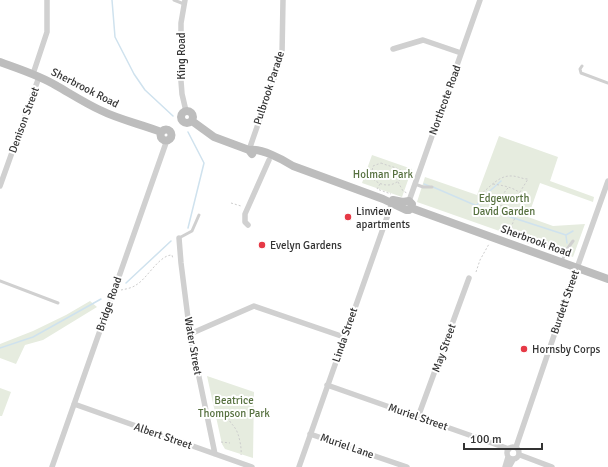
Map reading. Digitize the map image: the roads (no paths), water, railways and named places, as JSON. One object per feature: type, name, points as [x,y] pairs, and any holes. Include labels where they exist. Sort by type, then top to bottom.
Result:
[{"type":"main road","name":"Sherbrook Road","points":[[0,62],[36,75],[101,111],[161,132]]},
{"type":"main road","points":[[186,111],[192,113],[194,117],[192,121],[187,124],[182,121],[181,115],[186,111]]},
{"type":"main road","points":[[171,132],[166,129],[161,132],[161,137],[163,140],[167,140],[171,137],[171,132],[182,121]]},
{"type":"main road","name":"Sherbrook Road","points":[[192,121],[214,137],[249,150],[254,149],[281,159],[293,166],[383,198],[408,203]]},
{"type":"main road","name":"Sherbrook Road","points":[[249,150],[252,154],[279,164],[293,166]]},
{"type":"main road","name":"Sherbrook Road","points":[[383,198],[408,203],[608,279]]},
{"type":"street","name":"Denison Street","points":[[0,186],[36,75],[47,32],[47,0]]},
{"type":"street","name":"Pulbrook Parade","points":[[249,150],[282,55],[283,0]]},
{"type":"street","name":"Northcote Road","points":[[408,203],[480,0]]},
{"type":"street","name":"King Road","points":[[185,2],[181,23],[181,81],[186,111]]},
{"type":"street","points":[[393,49],[423,40],[462,53]]},
{"type":"street","name":"Bridge Road","points":[[52,467],[167,140]]},
{"type":"street","points":[[248,225],[245,222],[245,214],[269,160]]},
{"type":"street","name":"Burdett Street","points":[[516,447],[608,181]]},
{"type":"street","name":"Linda Street","points":[[299,467],[327,384],[394,199]]},
{"type":"street","name":"Water Street","points":[[179,238],[190,334],[216,454]]},
{"type":"street","name":"May Street","points":[[418,417],[469,278]]},
{"type":"street","points":[[190,334],[254,306],[344,337]]},
{"type":"street","name":"Muriel Street","points":[[327,384],[508,449]]},
{"type":"street","name":"Albert Street","points":[[74,404],[252,467]]},
{"type":"street","name":"Muriel Lane","points":[[310,434],[407,467]]},
{"type":"street","points":[[510,467],[511,459],[507,453],[508,449],[516,447],[519,450],[520,456]]},
{"type":"street","points":[[505,467],[511,459],[520,456],[552,467]]},
{"type":"lane","points":[[174,0],[185,2]]},
{"type":"lane","points":[[582,66],[580,69],[581,73],[608,83]]},
{"type":"lane","points":[[415,184],[423,187],[432,187]]},
{"type":"lane","points":[[179,238],[192,231],[199,216]]},
{"type":"lane","points":[[562,262],[565,252],[573,241]]},
{"type":"lane","points":[[556,248],[565,252]]},
{"type":"lane","points":[[0,281],[58,303]]},
{"type":"waterway","points":[[112,0],[115,37],[134,74],[145,90],[173,116]]},
{"type":"waterway","points":[[188,132],[204,163],[188,228]]},
{"type":"waterway","points":[[477,205],[482,198],[501,181]]},
{"type":"waterway","points":[[424,184],[429,186]]},
{"type":"waterway","points":[[433,187],[477,206],[566,235],[573,231]]},
{"type":"waterway","points":[[566,236],[567,243]]},
{"type":"waterway","points":[[126,283],[171,241]]},
{"type":"waterway","points":[[0,348],[33,337],[101,299]]},
{"type":"place","name":"Linview apartments","points":[[348,217]]},
{"type":"place","name":"Evelyn Gardens","points":[[262,245]]},
{"type":"place","name":"Hornsby Corps","points":[[524,349]]},
{"type":"park label","name":"Holman Park","points":[[383,174]]},
{"type":"park label","name":"Edgeworth David Garden","points":[[504,204]]},
{"type":"park label","name":"Beatrice Thompson Park","points":[[234,406]]}]
